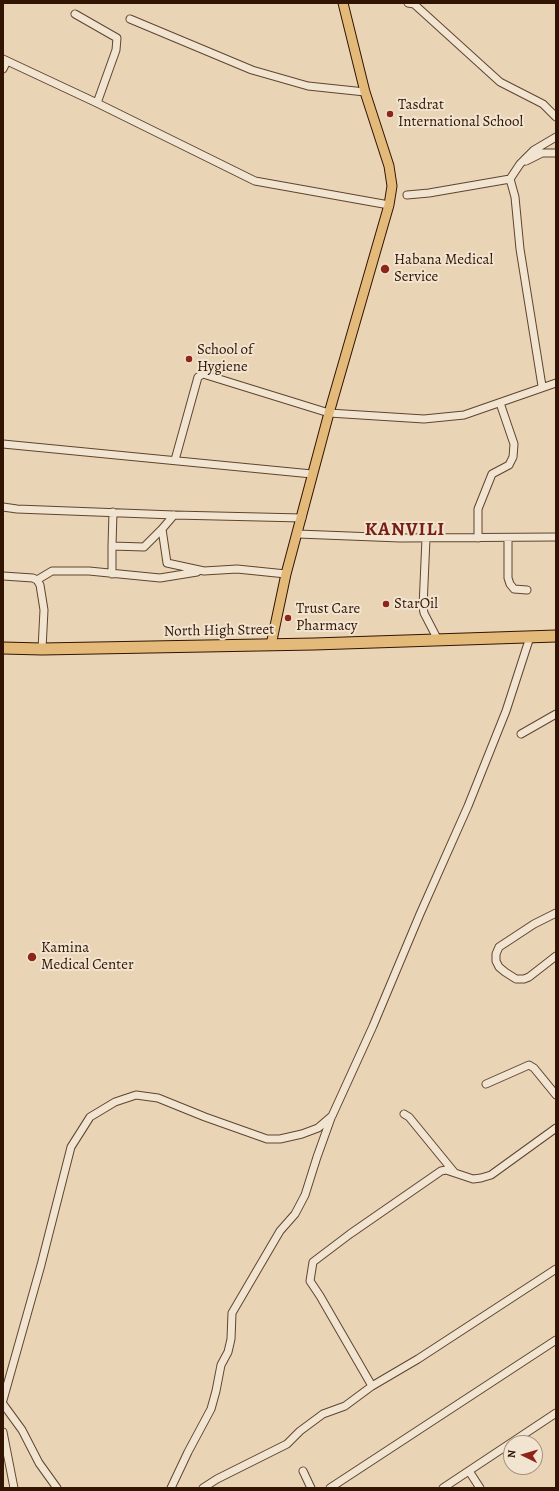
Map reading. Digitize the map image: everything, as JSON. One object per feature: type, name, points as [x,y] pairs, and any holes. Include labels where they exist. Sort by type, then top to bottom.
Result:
[{"type":"highway","name":"North High Street","points":[[3,648],[42,649],[271,645],[556,636]]},
{"type":"main road","points":[[271,645],[286,574],[298,534],[312,474],[389,205],[392,186],[389,166],[366,92],[343,3]]},
{"type":"street","points":[[408,3],[414,4],[500,82],[543,104],[556,117]]},
{"type":"street","points":[[75,14],[117,38],[116,50],[97,103]]},
{"type":"street","points":[[130,19],[252,70],[308,86],[366,92]]},
{"type":"street","points":[[3,69],[5,60],[97,103],[255,181],[389,205]]},
{"type":"street","points":[[407,195],[429,193],[510,179],[520,164],[534,150],[556,137]]},
{"type":"street","points":[[520,164],[542,153],[556,153]]},
{"type":"street","points":[[510,179],[515,196],[520,249],[542,386]]},
{"type":"street","points":[[175,460],[198,377],[203,374],[329,413],[424,419],[464,415],[556,382]]},
{"type":"street","points":[[478,538],[478,509],[492,474],[509,465],[513,457],[514,444],[500,403]]},
{"type":"street","points":[[3,444],[312,474]]},
{"type":"street","points":[[3,507],[17,509],[174,515],[302,518]]},
{"type":"street","points":[[112,574],[113,512]]},
{"type":"street","points":[[112,546],[144,547],[174,515]]},
{"type":"street","points":[[162,529],[167,563],[204,571]]},
{"type":"street","points":[[298,534],[426,538],[556,538]]},
{"type":"street","points":[[426,538],[423,607],[424,613],[438,640]]},
{"type":"street","points":[[508,538],[508,578],[510,584],[514,589],[527,590]]},
{"type":"street","points":[[37,580],[52,571],[89,571],[160,578],[204,571],[237,569],[286,574]]},
{"type":"street","points":[[3,576],[33,578],[37,580],[40,586],[44,610],[42,649]]},
{"type":"street","points":[[171,1488],[210,1409],[216,1391],[221,1365],[228,1352],[231,1339],[232,1313],[280,1232],[295,1214],[305,1195],[332,1116],[374,1026],[420,914],[468,806],[506,712],[530,636]]},
{"type":"street","points":[[521,734],[556,714]]},
{"type":"street","points":[[556,914],[534,924],[499,947],[496,954],[496,961],[499,967],[505,972],[516,979],[524,979],[529,977],[556,956]]},
{"type":"street","points":[[486,1084],[529,1065],[534,1068],[556,1095]]},
{"type":"street","points":[[3,1400],[41,1265],[71,1147],[90,1117],[115,1102],[136,1095],[158,1098],[205,1117],[267,1139],[280,1139],[302,1134],[318,1128],[332,1116]]},
{"type":"street","points":[[404,1114],[409,1117],[454,1172]]},
{"type":"street","points":[[372,1386],[310,1281],[313,1262],[350,1234],[441,1171],[446,1170],[454,1172],[472,1179],[492,1175],[556,1128]]},
{"type":"street","points":[[203,1488],[217,1479],[287,1444],[300,1431],[323,1414],[345,1406],[372,1386],[418,1359],[556,1269]]},
{"type":"street","points":[[330,1488],[556,1340]]},
{"type":"street","points":[[3,1404],[18,1425],[39,1463],[57,1488]]},
{"type":"street","points":[[442,1488],[556,1413]]},
{"type":"street","points":[[3,1432],[14,1488]]},
{"type":"street","points":[[303,1471],[311,1488]]},
{"type":"street","points":[[469,1471],[480,1488]]},
{"type":"place","name":"Tasdrat International School","points":[[390,114]]},
{"type":"place","name":"Habana Medical Service","points":[[385,269]]},
{"type":"place","name":"School of Hygiene","points":[[189,359]]},
{"type":"place","name":"StarOil","points":[[386,604]]},
{"type":"place","name":"Trust Care Pharmacy","points":[[288,618]]},
{"type":"place","name":"Kamina Medical Center","points":[[32,957]]},
{"type":"district","name":"KANVILI","points":[[405,530]]}]
